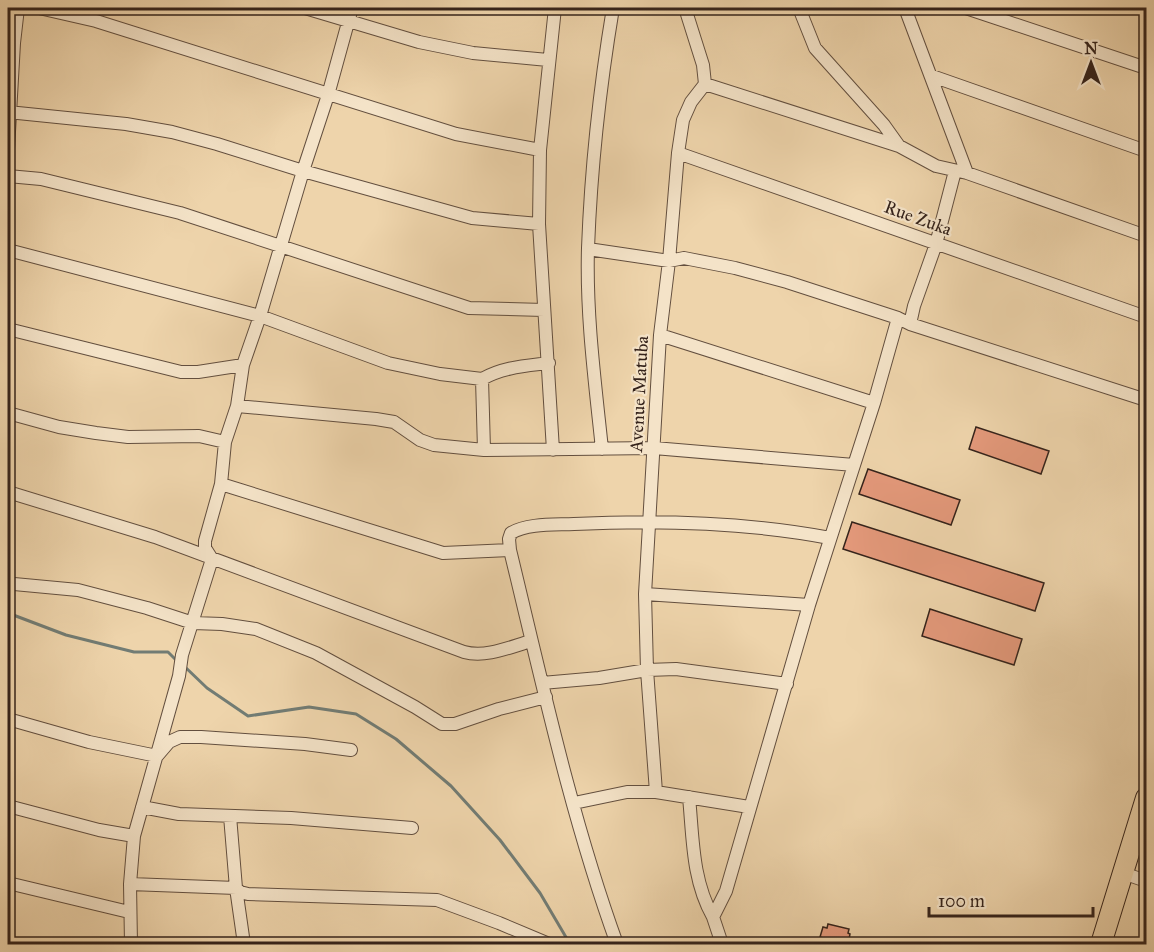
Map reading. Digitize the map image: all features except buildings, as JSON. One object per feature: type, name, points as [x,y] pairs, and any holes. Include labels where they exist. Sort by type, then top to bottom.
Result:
[{"type":"highway","points":[[1101,945],[1146,798]]},
{"type":"street","points":[[8,149],[11,43],[18,8]]},
{"type":"street","points":[[39,8],[96,21],[456,134],[540,150]]},
{"type":"street","points":[[305,8],[419,42],[473,53],[549,60]]},
{"type":"street","points":[[131,945],[129,912],[134,836],[179,676],[182,655],[212,559],[205,548],[205,541],[221,484],[225,442],[237,406],[243,365],[328,95],[352,8]]},
{"type":"street","points":[[553,450],[539,224],[540,150],[555,8]]},
{"type":"street","points":[[602,448],[590,314],[588,249],[596,143],[614,8]]},
{"type":"street","points":[[685,8],[703,66],[705,84],[899,146],[936,166],[961,172],[1146,236]]},
{"type":"street","points":[[800,8],[815,48],[884,125],[899,146]]},
{"type":"street","points":[[905,8],[932,76],[961,172],[914,306],[910,324]]},
{"type":"street","points":[[966,8],[1146,68]]},
{"type":"street","points":[[932,76],[1146,151]]},
{"type":"street","name":"Avenue Matuba","points":[[656,792],[647,670],[645,594],[660,335],[683,120],[691,102],[705,84]]},
{"type":"street","points":[[8,112],[126,124],[172,132],[472,218],[539,224]]},
{"type":"street","name":"Rue Zuka","points":[[678,153],[1146,317]]},
{"type":"street","points":[[8,176],[41,179],[169,210],[469,308],[544,310]]},
{"type":"street","points":[[588,249],[669,261],[684,258],[735,268],[787,282],[1146,400]]},
{"type":"street","points":[[8,250],[260,316],[388,363],[440,374],[482,380],[508,368],[549,363]]},
{"type":"street","points":[[713,917],[726,891],[809,605],[874,403],[898,318]]},
{"type":"street","points":[[8,329],[181,372],[198,372],[243,365]]},
{"type":"street","points":[[660,335],[874,403]]},
{"type":"street","points":[[482,380],[484,450]]},
{"type":"street","points":[[237,406],[394,422],[420,440],[434,445],[484,450],[654,448],[854,465]]},
{"type":"street","points":[[8,413],[59,427],[96,433],[128,437],[199,436],[225,442]]},
{"type":"street","points":[[221,484],[444,553],[510,550]]},
{"type":"street","points":[[8,492],[145,534],[464,652],[485,654],[531,641]]},
{"type":"street","points":[[617,945],[598,892],[531,641],[510,550],[511,533],[518,529],[650,522],[764,528],[830,538]]},
{"type":"street","points":[[14,584],[78,590],[193,623],[256,629],[316,653],[442,724],[455,724],[546,697]]},
{"type":"street","points":[[645,594],[809,605]]},
{"type":"street","points":[[542,683],[599,678],[647,670],[676,669],[787,684]]},
{"type":"street","points":[[8,719],[97,744],[157,756]]},
{"type":"street","points":[[157,756],[169,742],[180,737],[201,736],[351,750]]},
{"type":"street","points":[[574,803],[627,792],[656,792],[749,807]]},
{"type":"street","points":[[689,797],[696,869],[703,897],[713,917],[720,944]]},
{"type":"street","points":[[8,806],[99,830],[134,836]]},
{"type":"street","points":[[142,807],[179,814],[300,818],[412,828]]},
{"type":"street","points":[[230,816],[236,888],[244,945]]},
{"type":"street","points":[[1123,873],[1146,881]]},
{"type":"street","points":[[8,883],[129,912]]},
{"type":"street","points":[[130,884],[236,888],[248,894],[437,900],[500,923],[549,945]]},
{"type":"waterway","points":[[8,613],[66,635],[134,652],[168,652],[176,660]]},
{"type":"waterway","points":[[184,666],[207,688],[248,716],[309,707],[356,714],[396,739],[451,786],[500,840],[540,893],[570,944]]}]
